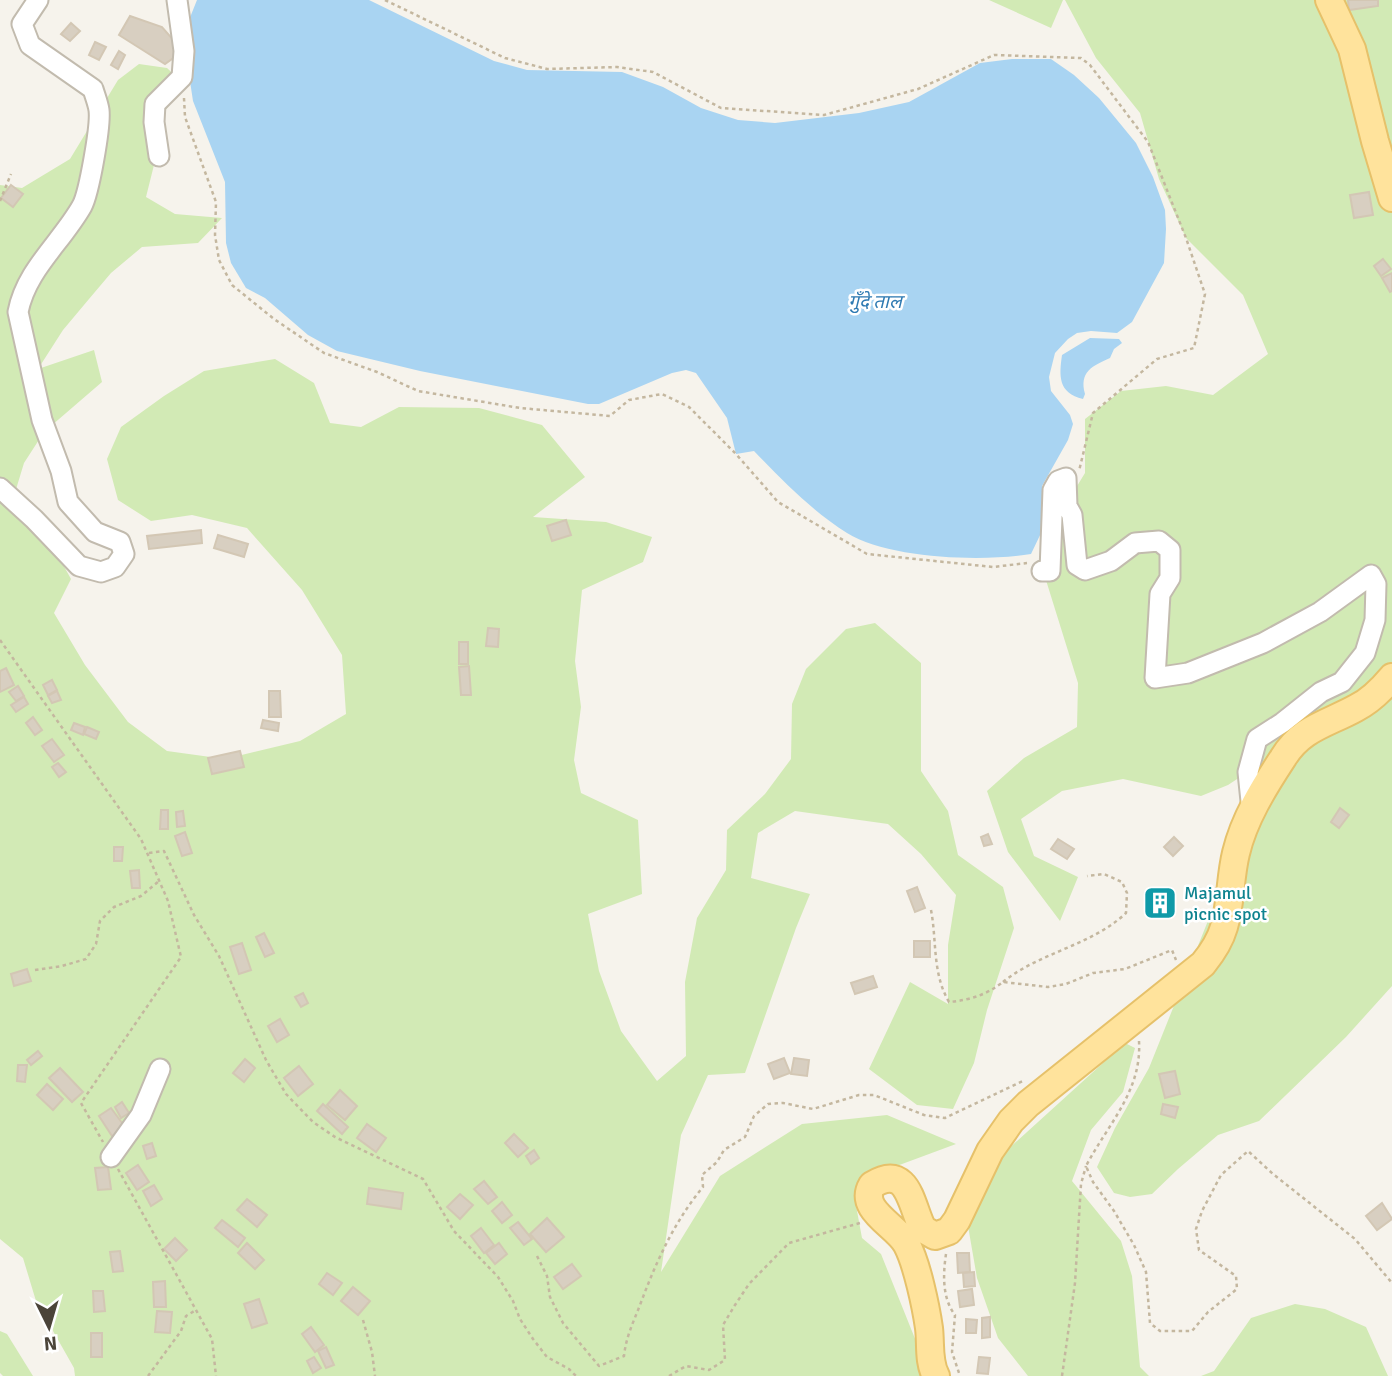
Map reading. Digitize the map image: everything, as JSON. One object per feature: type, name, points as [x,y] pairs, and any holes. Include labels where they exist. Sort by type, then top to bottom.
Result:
[{"type":"main road","points":[[1329,0],[1352,49],[1392,198]]},
{"type":"main road","points":[[936,1376],[929,1327],[913,1262],[906,1243],[872,1209],[869,1190],[877,1182],[893,1179],[909,1192],[923,1229],[935,1236],[949,1231],[990,1152],[1011,1121],[1028,1104],[1209,957],[1224,927],[1235,855],[1252,811],[1294,742],[1309,730],[1358,708],[1392,677]]},
{"type":"street","points":[[0,488],[79,566],[102,572],[115,567],[124,554],[120,542],[95,532],[68,502],[61,471],[42,420],[18,312],[21,295],[38,266],[83,204],[96,144],[99,112],[93,89],[30,45],[22,24],[38,0]]},
{"type":"street","points":[[159,156],[154,122],[156,104],[182,77],[184,51],[177,0]]},
{"type":"street","points":[[1035,567],[1050,571],[1053,490],[1058,481],[1066,478],[1067,506],[1072,515],[1077,565],[1085,570],[1111,561],[1135,543],[1159,541],[1170,550],[1170,578],[1160,594],[1155,678],[1188,673],[1263,643],[1320,612],[1371,575],[1376,584],[1375,620],[1365,653],[1342,682],[1321,692],[1257,739],[1248,772],[1252,811]]},
{"type":"street","points":[[111,1157],[141,1115],[160,1069]]},
{"type":"path","points":[[385,0],[505,58],[547,69],[617,66],[653,72],[721,108],[824,116],[918,89],[993,55],[1081,58],[1090,65],[1148,142],[1205,294],[1194,348],[1157,359],[1093,413],[1078,476]]},
{"type":"path","points":[[182,77],[185,117],[216,202],[215,235],[223,268],[232,285],[248,299],[324,353],[377,372],[418,391],[520,408],[610,416],[629,400],[662,394],[689,407],[736,454],[778,502],[867,554],[993,567],[1035,567]]},
{"type":"path","points":[[0,201],[11,174]]},
{"type":"path","points":[[0,640],[141,839],[168,901],[181,957],[81,1103],[212,1339],[215,1376]]},
{"type":"path","points":[[147,854],[164,851],[194,915],[219,956],[266,1060],[286,1094],[313,1122],[335,1137],[423,1179],[454,1231],[498,1277],[533,1339],[547,1357],[576,1376]]},
{"type":"path","points":[[931,909],[936,967],[941,988],[949,1002],[965,1001],[986,994],[1018,970],[1111,927],[1126,913],[1127,893],[1122,882],[1104,874],[1087,876]]},
{"type":"path","points":[[35,970],[86,959],[96,943],[100,920],[114,907],[141,896],[159,881]]},
{"type":"path","points":[[1003,982],[1048,987],[1066,984],[1093,973],[1125,969],[1172,950],[1185,978]]},
{"type":"path","points":[[1062,1376],[1075,1283],[1081,1184],[1086,1166],[1100,1138],[1131,1092],[1140,1061],[1138,1017]]},
{"type":"path","points":[[537,1256],[547,1276],[550,1297],[563,1323],[600,1366],[624,1356],[626,1336],[649,1280],[673,1230],[703,1186],[702,1175],[717,1162],[723,1150],[745,1137],[754,1116],[768,1104],[783,1103],[813,1109],[859,1094],[874,1095],[924,1115],[945,1118],[1032,1077]]},
{"type":"path","points":[[1086,1166],[1093,1182],[1134,1245],[1146,1272],[1150,1323],[1160,1331],[1192,1331],[1208,1312],[1237,1289],[1236,1276],[1199,1250],[1196,1229],[1202,1211],[1221,1175],[1248,1151],[1355,1239],[1392,1283]]},
{"type":"path","points":[[669,1376],[686,1367],[709,1370],[725,1360],[723,1325],[750,1284],[789,1243],[858,1223],[884,1220]]},
{"type":"path","points":[[949,1231],[945,1294],[955,1315],[952,1352],[960,1376]]},
{"type":"path","points":[[148,1376],[181,1331],[186,1316],[196,1310]]},
{"type":"path","points":[[363,1320],[375,1376]]},
{"type":"green space","points":[[989,0],[1063,0],[1051,28]]},
{"type":"green space","points":[[1065,0],[1392,0],[1392,986],[1346,1037],[1259,1121],[1218,1135],[1152,1194],[1130,1197],[1114,1193],[1097,1167],[1115,1128],[1149,1068],[1252,811],[1292,743],[1228,785],[1201,796],[1123,779],[1062,791],[1021,819],[1034,856],[1078,877],[1060,921],[1008,852],[987,791],[1024,758],[1077,727],[1078,683],[1045,577],[1060,514],[1085,473],[1085,419],[1121,391],[1166,386],[1213,395],[1268,354],[1243,295],[1186,238],[1159,179],[1140,113],[1096,58]]},
{"type":"green space","points":[[139,64],[167,68],[185,85],[157,121],[155,161],[146,197],[175,214],[222,218],[198,243],[142,247],[111,273],[63,330],[38,369],[94,350],[102,382],[44,432],[24,463],[10,509],[51,543],[71,579],[54,613],[85,665],[128,722],[167,751],[225,759],[300,741],[346,714],[342,655],[302,590],[247,528],[192,515],[151,521],[118,500],[107,459],[121,427],[164,396],[204,371],[275,359],[314,383],[330,423],[361,427],[399,407],[479,408],[542,425],[585,477],[533,517],[606,522],[652,537],[643,562],[582,590],[575,661],[581,707],[574,760],[581,793],[638,820],[642,894],[588,914],[599,971],[621,1031],[657,1081],[686,1056],[685,982],[697,918],[726,870],[727,830],[765,794],[791,759],[792,704],[806,669],[846,629],[875,623],[921,663],[921,771],[948,811],[958,855],[1003,887],[1014,928],[987,1010],[974,1063],[953,1109],[917,1105],[869,1069],[910,982],[948,1004],[948,945],[956,895],[921,854],[888,824],[795,811],[758,833],[751,878],[810,894],[745,1073],[708,1075],[681,1135],[661,1272],[720,1176],[802,1124],[887,1115],[956,1144],[867,1177],[855,1200],[862,1238],[881,1254],[930,1376],[75,1376],[74,1368],[36,1301],[23,1258],[0,1239],[0,185],[22,188],[70,159],[118,80]]},
{"type":"green space","points":[[1125,1043],[1135,1048],[1123,1092],[1091,1130],[1072,1181],[1121,1241],[1132,1276],[1140,1367],[1149,1376],[1028,1376],[998,1338],[977,1278],[968,1226],[1006,1151]]},
{"type":"green space","points":[[1295,1304],[1325,1309],[1366,1327],[1388,1376],[1201,1376],[1214,1371],[1251,1318]]},
{"type":"green space","points":[[0,1331],[7,1334],[33,1376],[3,1376],[0,1373]]},
{"type":"water","name":"गुँदे ताल","points":[[197,0],[369,0],[494,61],[527,70],[622,72],[663,87],[701,108],[738,120],[775,123],[859,113],[909,102],[980,63],[1012,59],[1051,59],[1099,98],[1136,143],[1165,210],[1164,263],[1132,322],[1117,333],[1077,333],[1055,353],[1049,377],[1051,391],[1070,415],[1073,424],[1068,440],[1042,486],[1042,531],[1031,554],[963,558],[887,548],[865,542],[834,524],[798,495],[754,451],[736,454],[727,418],[696,373],[686,370],[672,373],[599,404],[588,404],[420,371],[337,351],[308,335],[265,298],[246,288],[231,263],[226,243],[225,182],[193,101],[188,68],[187,25]]},
{"type":"water","points":[[1090,338],[1119,339],[1122,343],[1114,349],[1110,358],[1088,371],[1084,380],[1083,399],[1069,393],[1065,388],[1061,377],[1061,363],[1062,355]]},
{"type":"building","points":[[1348,0],[1378,0],[1378,6],[1349,10]]},
{"type":"building","points":[[130,16],[162,27],[183,51],[165,64],[119,35]]},
{"type":"building","points":[[71,23],[80,31],[70,41],[61,34]]},
{"type":"building","points":[[95,42],[106,47],[99,60],[89,55]]},
{"type":"building","points":[[119,51],[125,55],[118,69],[111,65]]},
{"type":"building","points":[[11,185],[23,194],[13,207],[1,198]]},
{"type":"building","points":[[1369,192],[1373,215],[1354,218],[1350,195]]},
{"type":"building","points":[[1383,259],[1391,269],[1381,276],[1374,266]]},
{"type":"building","points":[[1392,273],[1392,291],[1390,292],[1382,278]]},
{"type":"building","points":[[566,520],[571,535],[552,541],[547,526]]},
{"type":"building","points":[[201,530],[202,543],[149,549],[147,536]]},
{"type":"building","points":[[218,535],[248,544],[244,557],[214,548]]},
{"type":"building","points":[[488,628],[499,629],[498,647],[486,646]]},
{"type":"building","points":[[459,642],[468,642],[468,664],[459,664]]},
{"type":"building","points":[[469,666],[471,695],[461,695],[459,667]]},
{"type":"building","points":[[6,668],[14,685],[0,692],[0,671]]},
{"type":"building","points":[[52,680],[57,690],[48,695],[43,685]]},
{"type":"building","points":[[18,686],[24,696],[16,701],[9,692]]},
{"type":"building","points":[[57,691],[61,700],[52,703],[48,696]]},
{"type":"building","points":[[269,691],[280,691],[281,717],[269,717]]},
{"type":"building","points":[[24,697],[28,704],[16,712],[11,705]]},
{"type":"building","points":[[33,717],[42,730],[35,735],[26,723]]},
{"type":"building","points":[[263,720],[279,723],[278,731],[261,728]]},
{"type":"building","points":[[74,723],[85,727],[83,735],[71,730]]},
{"type":"building","points":[[87,727],[99,732],[96,739],[84,734]]},
{"type":"building","points":[[52,739],[64,755],[54,762],[42,746]]},
{"type":"building","points":[[240,751],[244,767],[212,774],[208,758]]},
{"type":"building","points":[[58,763],[66,772],[59,777],[52,767]]},
{"type":"building","points":[[1340,808],[1349,815],[1339,828],[1331,822]]},
{"type":"building","points":[[161,810],[168,810],[168,829],[160,829]]},
{"type":"building","points":[[183,811],[185,826],[177,827],[176,812]]},
{"type":"building","points":[[185,832],[192,853],[182,856],[175,836]]},
{"type":"building","points":[[988,834],[992,844],[984,846],[981,837]]},
{"type":"building","points":[[1174,837],[1183,846],[1173,856],[1164,847]]},
{"type":"building","points":[[1058,839],[1074,849],[1067,859],[1051,849]]},
{"type":"building","points":[[114,847],[123,847],[122,861],[114,861]]},
{"type":"building","points":[[139,870],[140,888],[132,888],[130,871]]},
{"type":"building","points":[[917,887],[925,908],[915,912],[907,891]]},
{"type":"building","name":"Majamul picnic spot","points":[[1162,893],[1171,901],[1159,914],[1150,906]]},
{"type":"building","points":[[264,933],[274,953],[265,957],[256,937]]},
{"type":"building","points":[[914,941],[930,941],[930,957],[914,957]]},
{"type":"building","points":[[242,943],[251,970],[239,974],[230,947]]},
{"type":"building","points":[[27,969],[31,981],[14,986],[11,974]]},
{"type":"building","points":[[873,976],[877,987],[855,994],[851,983]]},
{"type":"building","points":[[303,993],[308,1003],[301,1007],[295,997]]},
{"type":"building","points":[[280,1019],[289,1035],[277,1042],[268,1026]]},
{"type":"building","points":[[38,1051],[42,1056],[31,1065],[27,1060]]},
{"type":"building","points":[[784,1058],[790,1073],[774,1079],[768,1064]]},
{"type":"building","points":[[794,1058],[809,1060],[807,1076],[791,1074]]},
{"type":"building","points":[[245,1059],[255,1068],[244,1082],[233,1073]]},
{"type":"building","points":[[18,1065],[27,1065],[25,1082],[17,1081]]},
{"type":"building","points":[[299,1066],[313,1084],[298,1096],[284,1078]]},
{"type":"building","points":[[60,1068],[83,1092],[72,1102],[49,1078]]},
{"type":"building","points":[[1175,1071],[1180,1094],[1165,1098],[1159,1074]]},
{"type":"building","points":[[47,1084],[63,1099],[53,1110],[37,1095]]},
{"type":"building","points":[[340,1090],[357,1106],[345,1120],[327,1105]]},
{"type":"building","points":[[122,1102],[129,1113],[121,1118],[115,1107]]},
{"type":"building","points":[[323,1104],[348,1127],[342,1134],[317,1111]]},
{"type":"building","points":[[1163,1104],[1178,1107],[1175,1118],[1161,1114]]},
{"type":"building","points":[[111,1108],[125,1127],[112,1136],[99,1116]]},
{"type":"building","points":[[367,1124],[386,1138],[376,1152],[357,1138]]},
{"type":"building","points":[[514,1134],[528,1148],[518,1157],[505,1143]]},
{"type":"building","points":[[152,1143],[156,1156],[147,1159],[143,1146]]},
{"type":"building","points":[[534,1150],[539,1158],[531,1164],[526,1156]]},
{"type":"building","points":[[138,1165],[149,1182],[137,1190],[126,1173]]},
{"type":"building","points":[[108,1167],[111,1189],[98,1190],[95,1168]]},
{"type":"building","points":[[484,1181],[497,1197],[488,1204],[474,1189]]},
{"type":"building","points":[[154,1185],[162,1199],[151,1206],[143,1191]]},
{"type":"building","points":[[369,1188],[403,1193],[401,1209],[367,1204]]},
{"type":"building","points":[[460,1194],[473,1205],[460,1219],[447,1207]]},
{"type":"building","points":[[247,1199],[267,1215],[257,1227],[237,1210]]},
{"type":"building","points":[[502,1202],[512,1215],[502,1223],[492,1211]]},
{"type":"building","points":[[1382,1203],[1392,1219],[1377,1230],[1366,1216]]},
{"type":"building","points":[[547,1218],[564,1237],[546,1252],[530,1234]]},
{"type":"building","points":[[222,1220],[245,1238],[238,1247],[215,1228]]},
{"type":"building","points":[[518,1222],[532,1239],[524,1245],[510,1228]]},
{"type":"building","points":[[481,1228],[494,1245],[484,1253],[471,1236]]},
{"type":"building","points":[[175,1238],[187,1250],[176,1261],[164,1249]]},
{"type":"building","points":[[247,1243],[264,1260],[255,1269],[238,1253]]},
{"type":"building","points":[[499,1243],[507,1254],[495,1264],[486,1253]]},
{"type":"building","points":[[120,1251],[123,1271],[113,1272],[110,1252]]},
{"type":"building","points":[[957,1253],[969,1253],[970,1272],[958,1273]]},
{"type":"building","points":[[572,1264],[581,1276],[563,1289],[554,1277]]},
{"type":"building","points":[[974,1272],[975,1286],[964,1287],[963,1273]]},
{"type":"building","points":[[327,1273],[342,1283],[333,1295],[319,1284]]},
{"type":"building","points":[[165,1281],[166,1307],[154,1307],[153,1282]]},
{"type":"building","points":[[353,1287],[370,1301],[358,1315],[341,1301]]},
{"type":"building","points":[[972,1289],[974,1305],[960,1307],[958,1291]]},
{"type":"building","points":[[93,1291],[103,1291],[105,1311],[94,1312]]},
{"type":"building","points":[[259,1299],[267,1323],[252,1328],[244,1304]]},
{"type":"building","points":[[157,1311],[172,1312],[170,1333],[155,1332]]},
{"type":"building","points":[[990,1317],[990,1337],[982,1338],[982,1318]]},
{"type":"building","points":[[966,1319],[977,1320],[976,1333],[966,1333]]},
{"type":"building","points":[[311,1327],[324,1345],[315,1352],[302,1334]]},
{"type":"building","points":[[91,1333],[102,1333],[102,1357],[91,1357]]},
{"type":"building","points":[[326,1347],[334,1365],[326,1368],[318,1351]]},
{"type":"building","points":[[314,1357],[321,1368],[313,1373],[307,1361]]},
{"type":"building","points":[[979,1357],[990,1358],[988,1374],[977,1373]]},
{"type":"place","name":"Majamul picnic spot","points":[[1160,903]]}]
